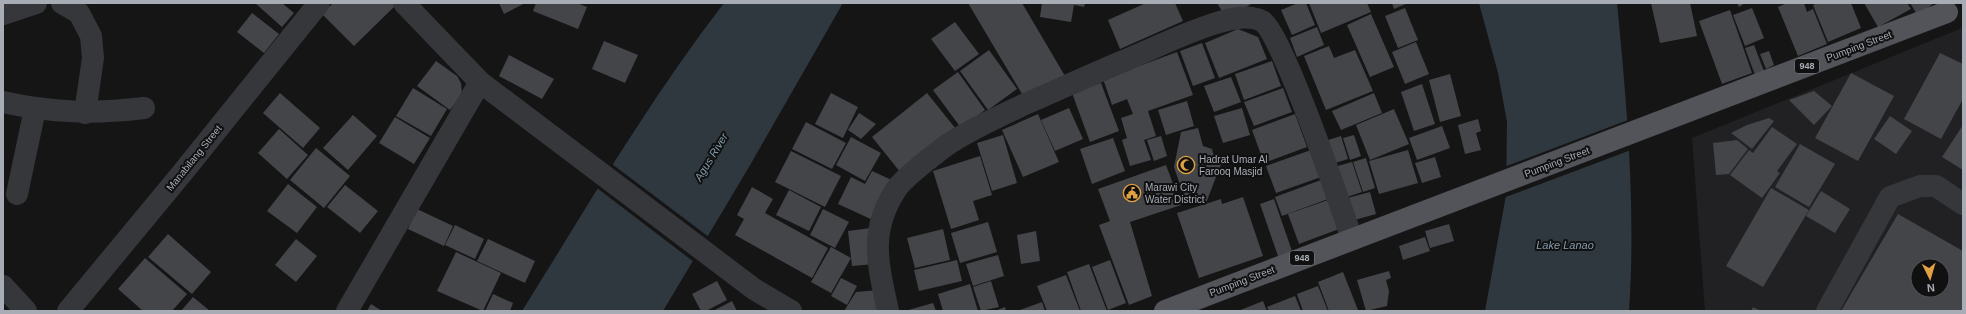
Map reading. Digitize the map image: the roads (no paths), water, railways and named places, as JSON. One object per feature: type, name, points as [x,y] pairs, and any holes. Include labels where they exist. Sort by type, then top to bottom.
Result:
[{"type":"main road","name":"Pumping Street","points":[[1166,311],[1953,11]]},
{"type":"street","points":[[3,14],[36,3]]},
{"type":"street","points":[[62,3],[79,13],[90,36],[94,58],[85,113]]},
{"type":"street","name":"Manabilang Street","points":[[68,311],[188,166],[319,3]]},
{"type":"street","points":[[404,3],[480,82],[754,290],[791,311]]},
{"type":"street","points":[[888,311],[877,248],[878,234],[883,216],[895,192],[911,175],[948,145],[999,117],[1084,77],[1201,29],[1234,18],[1255,18],[1268,26],[1303,104],[1352,239]]},
{"type":"street","points":[[347,311],[480,82]]},
{"type":"street","points":[[3,102],[35,109],[85,113],[144,108]]},
{"type":"street","points":[[17,194],[35,109]]},
{"type":"street","points":[[1827,311],[1890,197],[1920,186],[1936,186],[1963,204]]},
{"type":"street","points":[[3,286],[26,311]]},
{"type":"water","name":"Agus River","points":[[724,3],[843,3],[749,167],[663,311],[522,311],[644,116],[696,40]]},
{"type":"water","name":"Lake Lanao","points":[[1479,3],[1617,3],[1627,118],[1631,196],[1631,273],[1629,311],[1485,311],[1506,195],[1507,122],[1498,73]]},
{"type":"place","name":"Hadrat Umar Al Farooq Masjid","points":[[1186,165]]},
{"type":"place","name":"Marawi City Water District","points":[[1132,193]]}]
